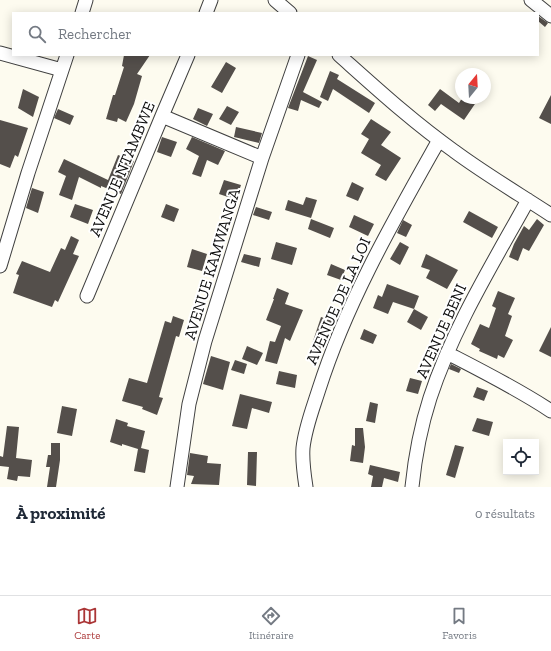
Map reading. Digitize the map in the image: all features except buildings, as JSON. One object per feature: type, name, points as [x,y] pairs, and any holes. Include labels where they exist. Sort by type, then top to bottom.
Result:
[{"type":"street","points":[[82,12],[86,0]]},
{"type":"street","points":[[206,12],[211,0]]},
{"type":"street","points":[[274,0],[289,12]]},
{"type":"street","points":[[531,0],[551,16]]},
{"type":"street","points":[[0,53],[62,70]]},
{"type":"street","points":[[0,266],[25,180],[67,56]]},
{"type":"street","name":"AVENUE NTAMBWE","points":[[87,296],[188,56]]},
{"type":"street","name":"AVENUE KAMWANGA","points":[[177,487],[189,404],[205,341],[262,158],[298,56]]},
{"type":"street","points":[[340,56],[405,113],[439,140],[551,215]]},
{"type":"street","points":[[162,116],[262,158]]},
{"type":"street","name":"AVENUE DE LA LOI","points":[[306,487],[303,458],[304,440],[323,376],[335,345],[373,261],[439,140]]},
{"type":"street","name":"AVENUE BENI","points":[[412,487],[417,455],[429,400],[447,354],[474,296],[528,200]]},
{"type":"street","points":[[447,354],[488,374],[551,411]]}]
